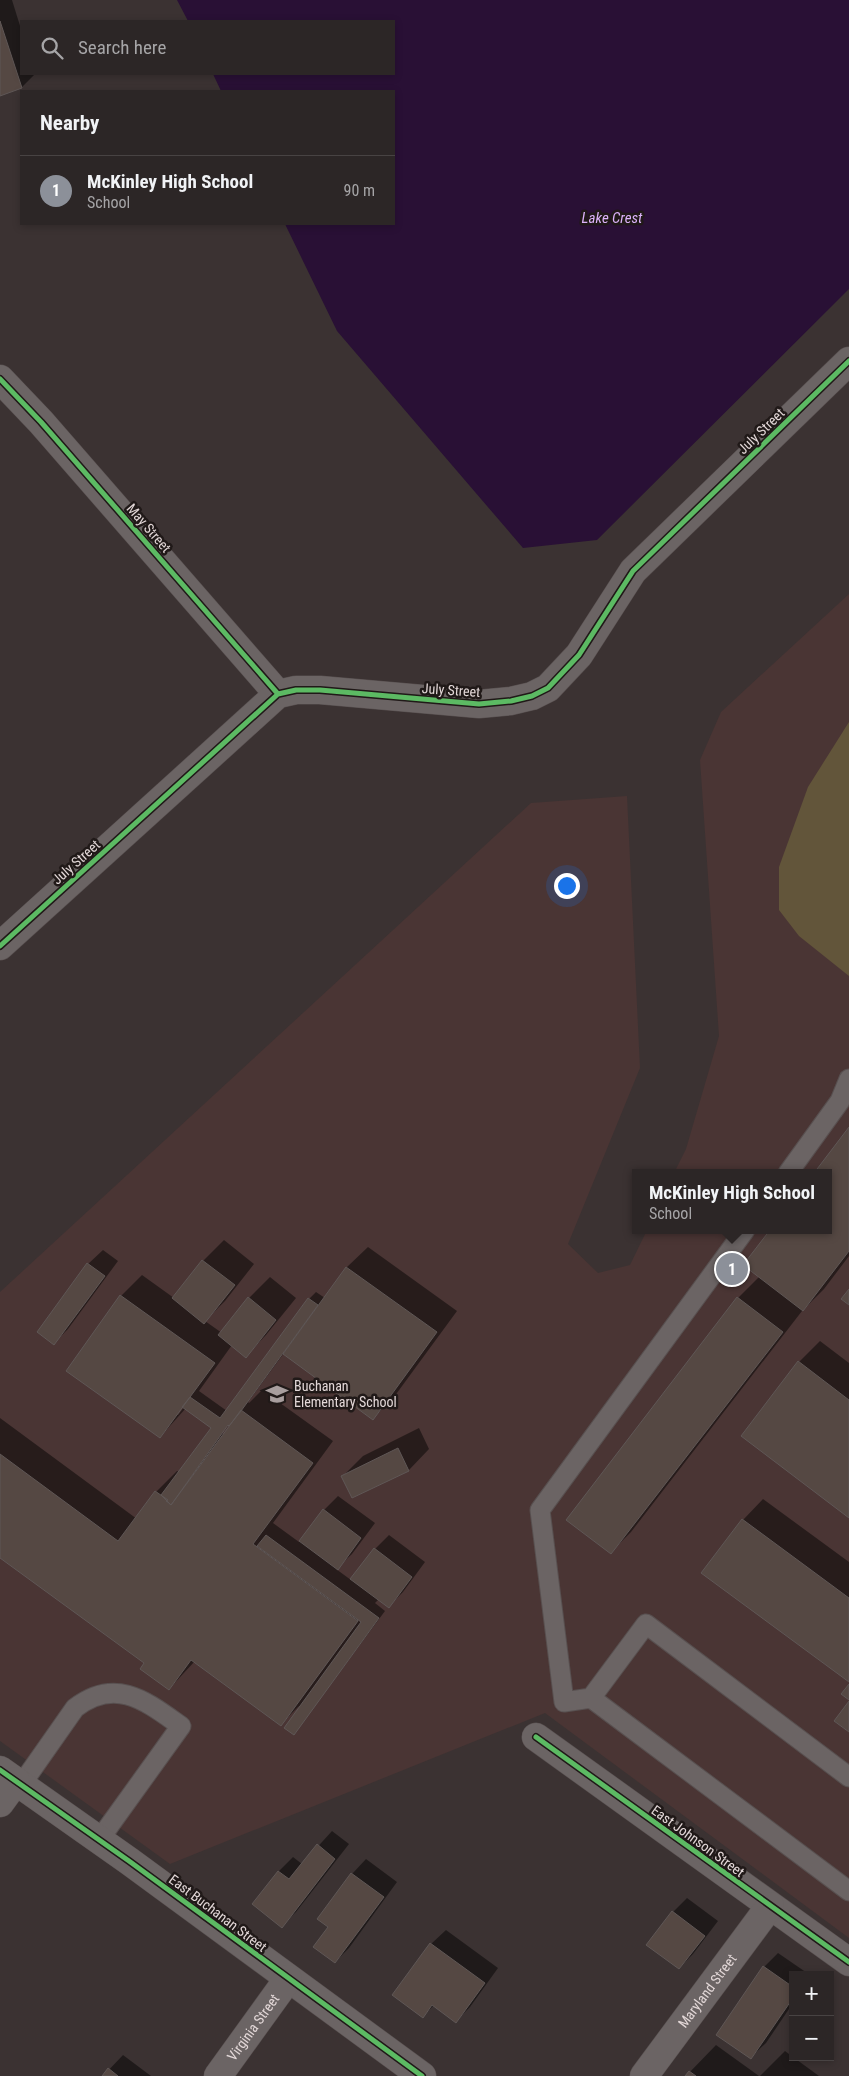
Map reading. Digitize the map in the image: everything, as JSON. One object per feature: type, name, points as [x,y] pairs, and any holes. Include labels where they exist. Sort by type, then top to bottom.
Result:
[{"type":"street","name":"July Street","points":[[0,946],[278,694],[296,690],[320,690],[479,704],[511,701],[532,696],[548,688],[592,637],[633,570],[849,361]]},
{"type":"street","name":"May Street","points":[[0,379],[60,444],[278,694]]},
{"type":"street","name":"East Johnson Street","points":[[536,1737],[849,1962]]},
{"type":"street","name":"East Buchanan Street","points":[[9,1785],[99,1840],[422,2076]]},
{"type":"street","name":"Maryland Street","points":[[644,2076],[770,1906]]},
{"type":"street","name":"Virginia Street","points":[[218,2076],[288,1979]]},
{"type":"lane","points":[[791,1169],[840,1101],[849,1079]]},
{"type":"lane","points":[[743,1234],[540,1510],[564,1702],[591,1698],[646,1624],[849,1777]]},
{"type":"lane","points":[[9,1785],[82,1702],[105,1694],[137,1696],[181,1726],[99,1840]]},
{"type":"lane","points":[[591,1698],[849,1891]]},
{"type":"shaded area","name":"Buchanan Elementary School","points":[[849,594],[849,1938],[545,1713],[170,1864],[0,1741],[0,1292],[531,803],[627,796],[640,1068],[568,1244],[598,1273],[630,1265],[645,1234],[832,1234],[832,1169],[676,1169],[686,1149],[719,1036],[700,760],[721,712]]},
{"type":"shaded area","points":[[849,722],[849,976],[799,936],[779,910],[779,867],[808,787]]},
{"type":"water","name":"Lake Crest","points":[[177,0],[849,0],[849,289],[597,540],[523,548],[337,331],[285,225],[395,225],[395,90],[221,90],[213,75],[395,75],[395,20],[187,20]]},
{"type":"building","points":[[0,21],[22,88],[0,96]]},
{"type":"building","points":[[849,1127],[849,1251],[803,1311],[743,1265],[767,1234],[832,1234],[832,1169],[817,1169]]},
{"type":"building","points":[[202,1260],[235,1285],[204,1324],[172,1298]]},
{"type":"building","points":[[87,1263],[105,1276],[54,1345],[37,1332]]},
{"type":"building","points":[[346,1267],[437,1332],[373,1420],[283,1354]]},
{"type":"building","points":[[849,1289],[849,1305],[841,1299]]},
{"type":"building","points":[[120,1295],[215,1363],[160,1438],[66,1371]]},
{"type":"building","points":[[248,1297],[276,1320],[246,1358],[218,1335]]},
{"type":"building","points":[[737,1297],[783,1332],[611,1554],[566,1520]]},
{"type":"building","points":[[308,1298],[318,1305],[171,1505],[161,1495],[211,1428],[182,1407],[190,1397],[220,1418]]},
{"type":"building","points":[[798,1361],[849,1400],[849,1518],[741,1436]]},
{"type":"building","points":[[241,1410],[313,1463],[253,1544],[358,1621],[281,1726],[191,1660],[169,1690],[140,1669],[144,1663],[0,1558],[0,1454],[118,1541],[155,1491],[168,1500],[166,1501],[171,1505]]},
{"type":"building","points":[[398,1448],[409,1471],[352,1498],[341,1476]]},
{"type":"building","points":[[323,1509],[361,1538],[338,1570],[299,1541]]},
{"type":"building","points":[[742,1519],[849,1598],[849,1682],[701,1573]]},
{"type":"building","points":[[266,1535],[379,1618],[294,1735],[284,1728],[361,1622],[257,1546]]},
{"type":"building","points":[[374,1548],[412,1577],[389,1608],[350,1579]]},
{"type":"building","points":[[849,1684],[849,1700],[841,1694]]},
{"type":"building","points":[[849,1701],[849,1732],[834,1721]]},
{"type":"building","points":[[317,1844],[335,1859],[282,1928],[252,1904],[278,1871],[289,1879]]},
{"type":"building","points":[[351,1873],[384,1897],[335,1963],[313,1947],[328,1927],[317,1919]]},
{"type":"building","points":[[672,1911],[705,1936],[679,1969],[646,1945]]},
{"type":"building","points":[[430,1943],[485,1983],[456,2023],[432,2005],[423,2018],[392,1995]]},
{"type":"building","points":[[763,1966],[789,1984],[789,2004],[751,2059],[716,2035]]},
{"type":"building","points":[[108,2068],[118,2076],[102,2076]]},
{"type":"building","points":[[689,2071],[696,2076],[685,2076]]},
{"type":"cycle path","points":[[0,946],[278,694],[296,690],[320,690],[479,704],[511,701],[532,696],[548,688],[579,655],[633,571],[849,361]]},
{"type":"cycle path","points":[[0,379],[41,422],[278,694]]},
{"type":"cycle path","points":[[536,1737],[849,1962]]},
{"type":"cycle path","points":[[0,1770],[129,1861],[422,2076]]},
{"type":"place","name":"McKinley High School","points":[[732,1269]]},
{"type":"place","name":"Buchanan Elementary School","points":[[277,1394]]}]
